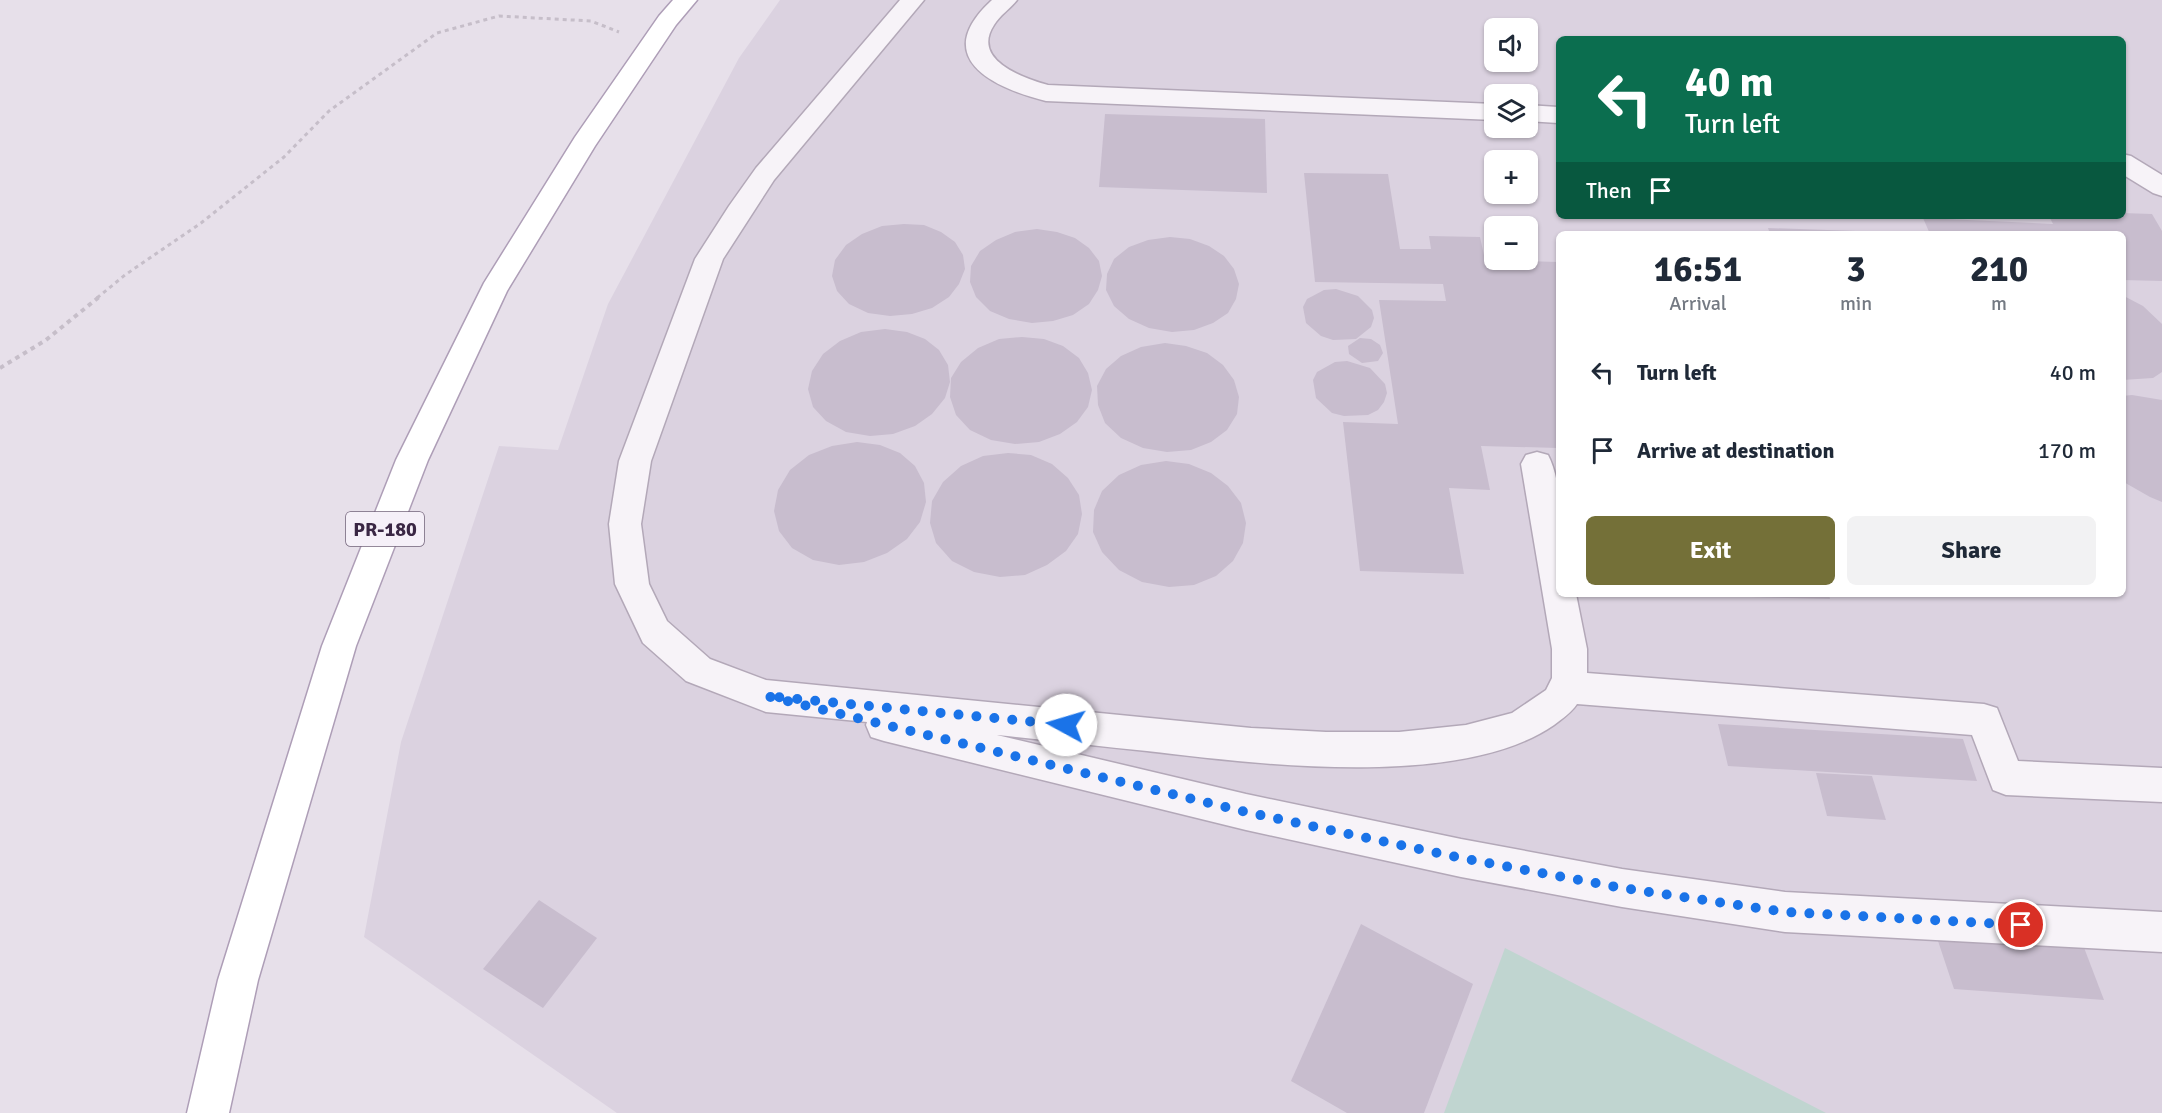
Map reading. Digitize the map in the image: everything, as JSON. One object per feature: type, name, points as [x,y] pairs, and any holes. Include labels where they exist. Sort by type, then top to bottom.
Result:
[{"type":"main road","name":"PR-180","points":[[208,1113],[238,980],[339,646],[412,460],[494,290],[584,143],[685,0]]},
{"type":"lane","points":[[912,0],[765,174],[709,259],[635,461],[625,524],[632,584],[655,632],[698,670],[766,696],[1257,815],[1461,858],[1622,888],[1785,912],[2162,932]]},
{"type":"lane","points":[[1005,0],[980,26],[976,45],[986,65],[1007,81],[1046,93],[1484,112]]},
{"type":"lane","points":[[1538,114],[1556,115]]},
{"type":"lane","points":[[2126,164],[2162,187]]},
{"type":"lane","points":[[1536,464],[1556,578]]},
{"type":"lane","points":[[766,696],[1315,750],[1410,749],[1458,744],[1501,734],[1537,720],[1559,701],[1569,687],[1568,646],[1560,597]]},
{"type":"lane","points":[[1569,687],[1984,720],[2006,778],[2162,785]]},
{"type":"path","points":[[0,368],[46,340],[125,275],[201,224],[284,157],[329,111],[437,33],[499,16],[591,21],[621,33],[644,55]]},
{"type":"shaded area","points":[[780,0],[2162,0],[2162,1113],[617,1113],[364,937],[401,742],[499,446],[558,450],[608,304],[739,58]]},
{"type":"shaded area","points":[[1505,948],[1826,1113],[1444,1113]]},
{"type":"building","points":[[1105,114],[1265,119],[1267,193],[1099,187]]},
{"type":"building","points":[[1304,173],[1388,174],[1400,249],[1431,249],[1429,236],[1480,237],[1484,270],[1538,270],[1538,261],[1556,262],[1556,448],[1481,446],[1490,490],[1449,488],[1464,574],[1360,571],[1343,422],[1398,424],[1379,300],[1446,301],[1443,284],[1315,282]]},
{"type":"building","points":[[2126,213],[2152,214],[2162,231],[2162,281],[2126,280],[2126,231],[1929,231],[1923,219],[1945,219],[2053,224],[2050,219],[2126,219]]},
{"type":"building","points":[[924,225],[941,232],[955,242],[963,255],[965,269],[959,284],[949,297],[932,308],[912,314],[890,316],[868,313],[849,304],[837,291],[832,276],[835,260],[846,245],[862,234],[882,226]]},
{"type":"building","points":[[1768,228],[1855,231],[1769,231]]},
{"type":"building","points":[[1037,229],[1075,238],[1089,248],[1099,261],[1102,276],[1098,290],[1089,304],[1073,315],[1053,321],[1032,323],[1009,319],[990,311],[976,297],[970,282],[971,266],[980,251],[996,240],[1015,232]]},
{"type":"building","points":[[1170,237],[1190,239],[1209,246],[1224,256],[1234,269],[1239,284],[1236,299],[1228,313],[1213,323],[1194,330],[1172,332],[1149,328],[1129,319],[1114,306],[1106,290],[1107,274],[1114,259],[1129,247],[1148,240]]},
{"type":"building","points":[[1336,289],[1358,296],[1372,310],[1374,318],[1371,327],[1356,339],[1333,340],[1321,336],[1306,323],[1303,307],[1307,299],[1324,290]]},
{"type":"building","points":[[2126,297],[2143,306],[2162,324],[2162,372],[2153,378],[2126,380]]},
{"type":"building","points":[[885,329],[907,332],[925,339],[939,350],[948,365],[950,382],[945,398],[932,414],[915,426],[893,434],[870,436],[846,432],[826,421],[813,407],[808,389],[812,371],[823,354],[840,341],[861,332]]},
{"type":"building","points":[[1022,337],[1044,339],[1063,346],[1079,358],[1088,373],[1092,390],[1088,407],[1077,422],[1060,434],[1039,442],[1015,444],[991,440],[970,430],[956,415],[950,397],[951,378],[961,362],[978,348],[999,339]]},
{"type":"building","points":[[1360,338],[1371,339],[1380,345],[1383,353],[1378,361],[1362,363],[1349,354],[1348,346]]},
{"type":"building","points":[[1165,343],[1186,346],[1207,353],[1223,365],[1234,380],[1239,397],[1237,414],[1227,430],[1211,442],[1191,450],[1167,452],[1143,448],[1121,438],[1105,423],[1098,405],[1097,386],[1106,369],[1121,356],[1141,347]]},
{"type":"building","points":[[1347,361],[1370,368],[1385,384],[1387,393],[1378,410],[1368,415],[1344,416],[1332,413],[1316,398],[1313,380],[1317,372],[1335,362]]},
{"type":"building","points":[[2126,396],[2162,400],[2162,502],[2126,483]]},
{"type":"building","points":[[857,442],[880,445],[900,453],[915,466],[924,483],[926,502],[920,522],[907,539],[887,553],[864,562],[839,565],[813,560],[792,548],[779,531],[774,511],[778,490],[790,470],[809,455],[832,446]]},
{"type":"building","points":[[1008,453],[1031,455],[1052,464],[1068,478],[1079,495],[1082,514],[1078,534],[1066,551],[1047,565],[1025,575],[1000,577],[974,572],[952,561],[936,543],[930,523],[932,501],[943,482],[961,466],[983,456]]},
{"type":"building","points":[[1166,461],[1189,464],[1211,473],[1228,486],[1241,503],[1246,523],[1243,543],[1233,561],[1216,576],[1194,585],[1169,587],[1142,582],[1119,570],[1102,552],[1093,532],[1094,510],[1102,491],[1119,475],[1141,465]]},
{"type":"building","points":[[1751,597],[1830,597],[1830,599]]},
{"type":"building","points":[[1718,724],[1963,739],[1977,781],[1728,766]]},
{"type":"building","points":[[1816,773],[1872,776],[1886,820],[1827,816]]},
{"type":"building","points":[[539,900],[597,938],[543,1008],[483,969]]},
{"type":"building","points":[[1361,924],[1473,984],[1424,1113],[1347,1113],[1291,1081]]},
{"type":"building","points":[[1936,935],[2083,945],[2104,1000],[1954,989]]},
{"type":"route","points":[[1066,725],[766,696],[1246,812],[1461,858],[1622,888],[1785,912],[2021,925]]}]
